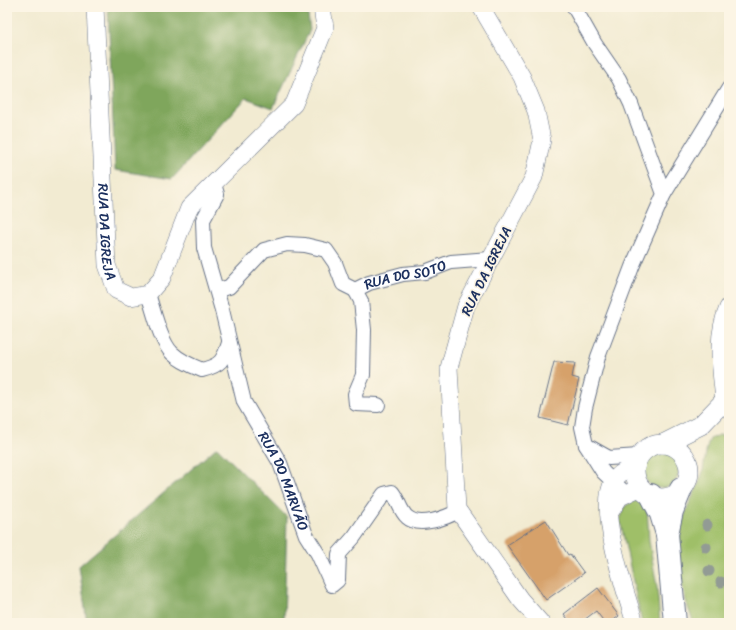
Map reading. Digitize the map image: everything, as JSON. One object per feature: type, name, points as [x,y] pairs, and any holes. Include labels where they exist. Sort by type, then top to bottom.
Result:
[{"type":"main road","points":[[675,623],[667,534],[660,514],[639,492],[636,480],[637,461],[646,449],[654,445],[663,444],[701,425],[727,404],[720,342],[723,322],[729,308]]},
{"type":"main road","points":[[667,534],[672,511],[688,476],[687,462],[701,425]]},
{"type":"main road","points":[[663,444],[678,449],[687,462]]},
{"type":"main road","points":[[639,492],[667,497],[681,489]]},
{"type":"main road","points":[[671,587],[684,623]]},
{"type":"street","name":"RUA DA IGREJA","points":[[95,7],[107,265],[116,290],[131,297],[148,294]]},
{"type":"street","points":[[229,343],[225,356],[217,366],[202,370],[181,360],[171,352],[160,331],[148,294],[162,278],[189,208],[294,104],[325,28],[322,7]]},
{"type":"street","name":"RUA DA IGREJA","points":[[458,511],[449,368],[466,306],[534,177],[542,140],[536,111],[522,77],[481,7]]},
{"type":"street","points":[[574,7],[595,44],[622,85],[631,104],[664,194]]},
{"type":"street","points":[[639,492],[612,483],[603,472],[586,445],[582,427],[585,408],[598,357],[632,267],[664,194],[729,88]]},
{"type":"street","name":"RUA DO MARVÃO","points":[[214,184],[217,194],[203,220],[204,248],[244,402],[280,463],[306,535],[318,554],[332,585],[338,580],[339,554],[354,537],[384,494],[392,492],[398,499],[407,517],[416,522],[444,517],[458,511]]},
{"type":"street","name":"RUA DO SOTO","points":[[216,290],[229,287],[264,250],[287,244],[305,245],[326,250],[335,263],[343,284],[355,290],[369,283],[403,274],[425,272],[451,262],[490,259]]},
{"type":"street","points":[[355,290],[361,302],[364,330],[363,375],[355,394],[356,404],[378,405]]},
{"type":"street","points":[[586,445],[609,458],[637,461]]},
{"type":"street","points":[[635,623],[621,576],[608,516],[612,483],[637,461]]},
{"type":"street","points":[[608,516],[616,501],[639,492]]},
{"type":"street","points":[[458,511],[520,599],[541,623]]},
{"type":"green space","points":[[108,7],[307,7],[310,30],[273,108],[246,98],[172,179],[115,170]]},
{"type":"green space","points":[[719,435],[726,436],[729,440],[729,623],[694,623],[689,612],[680,574],[680,535],[684,517],[702,474],[708,443],[710,439]]},
{"type":"green space","points":[[217,447],[287,517],[284,623],[87,623],[79,566]]},
{"type":"green space","points":[[665,452],[674,457],[678,463],[678,477],[674,483],[665,488],[657,488],[648,483],[644,477],[643,466],[648,457],[654,453]]},
{"type":"green space","points":[[636,500],[647,506],[649,541],[657,587],[660,623],[642,623],[620,520],[625,506]]},
{"type":"building","points":[[554,362],[575,363],[572,377],[579,379],[568,425],[540,418]]},
{"type":"building","points":[[546,520],[568,555],[570,554],[584,573],[546,600],[507,545]]},
{"type":"building","points":[[598,588],[619,616],[610,623],[605,623],[596,611],[580,623],[571,623],[564,614]]}]
